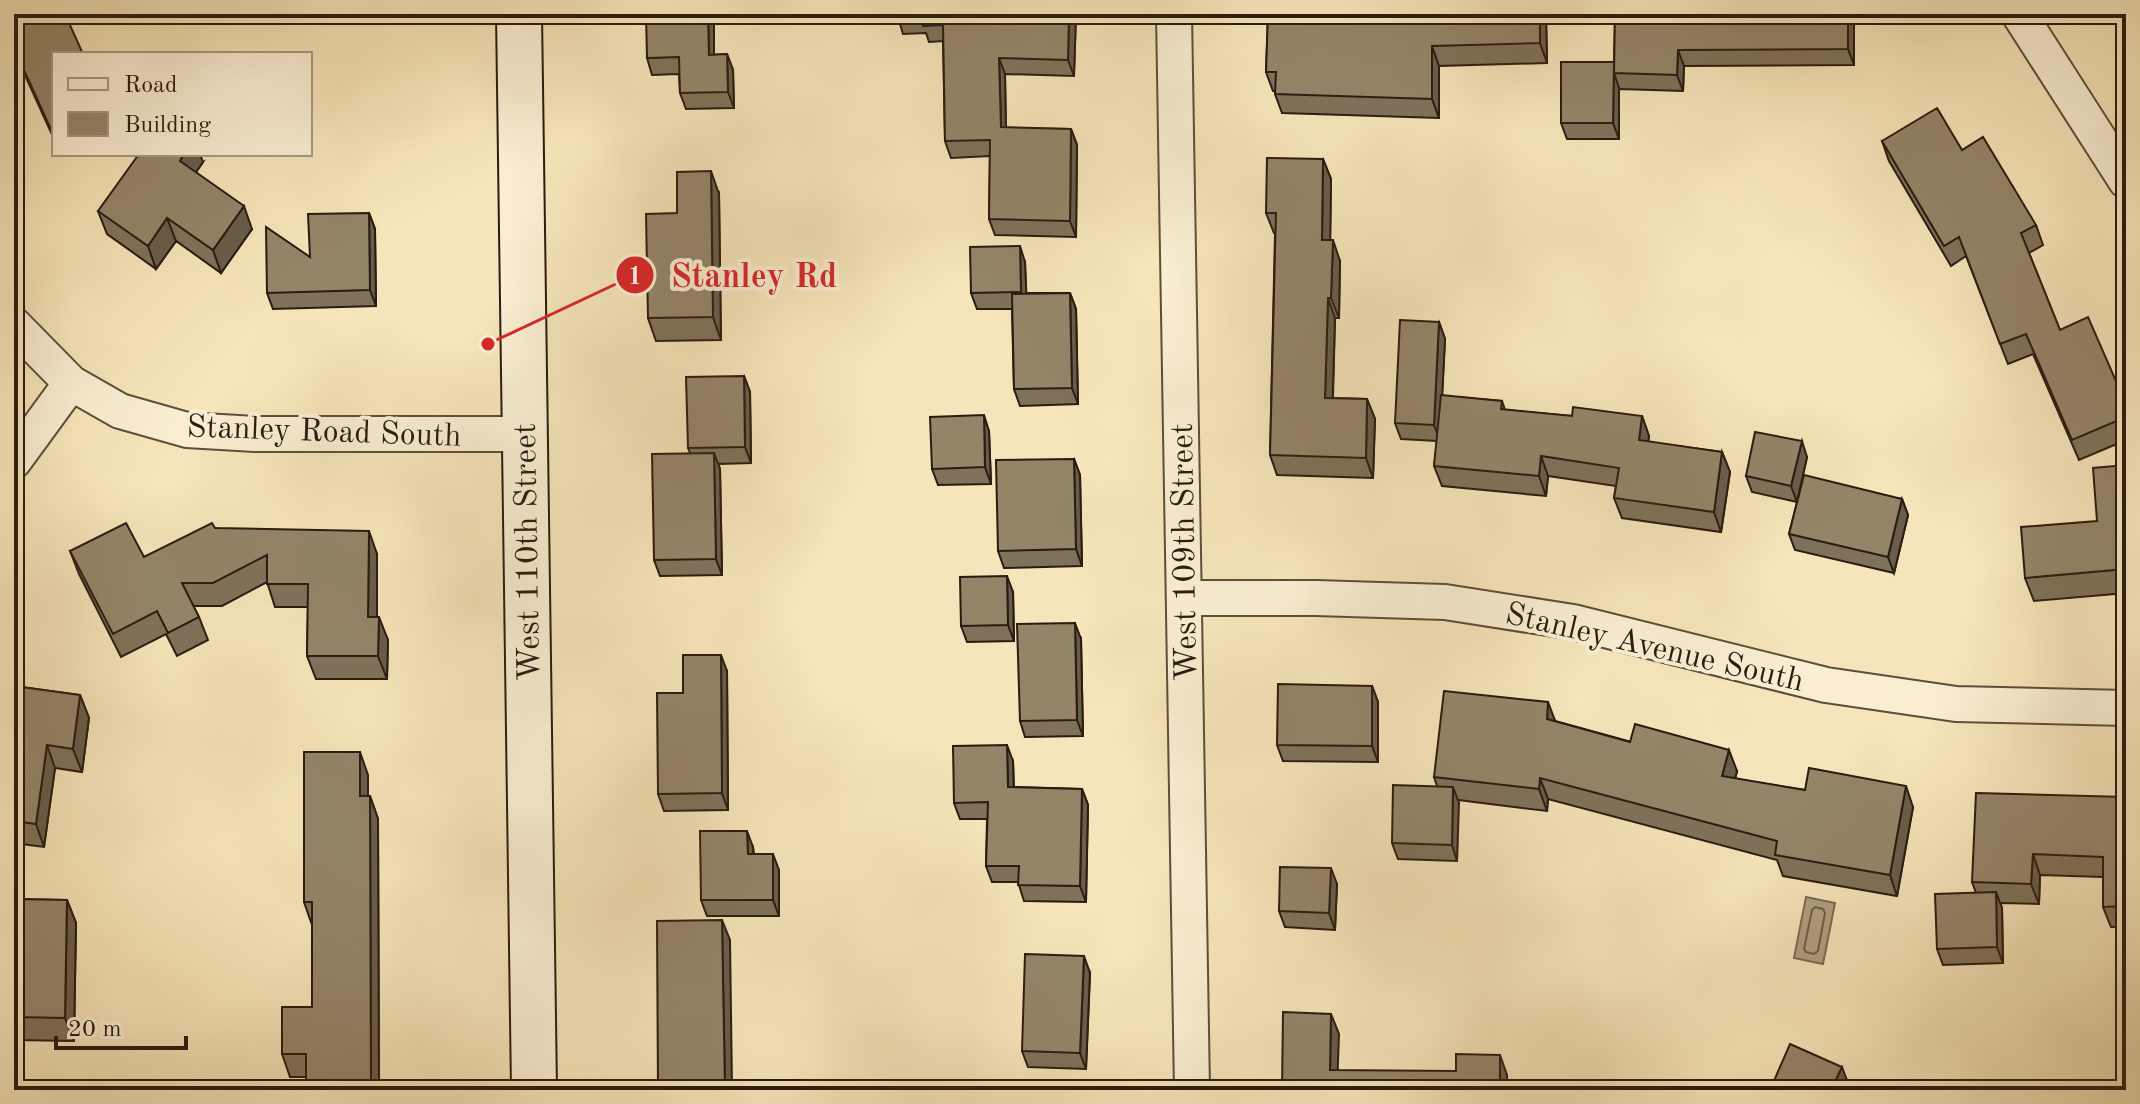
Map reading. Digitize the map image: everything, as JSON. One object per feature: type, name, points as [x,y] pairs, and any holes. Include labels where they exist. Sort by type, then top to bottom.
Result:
[{"type":"street","name":"West 110th Street","points":[[519,14],[534,1090]]},
{"type":"street","name":"West 109th Street","points":[[1174,14],[1192,1090]]},
{"type":"street","points":[[2019,14],[2126,181]]},
{"type":"street","name":"Stanley Road South","points":[[14,325],[71,383],[120,411],[187,430],[255,434],[524,434]]},
{"type":"street","points":[[14,461],[71,383]]},
{"type":"street","name":"Stanley Avenue South","points":[[1184,598],[1445,602],[1573,622],[1826,685],[1956,704],[2126,708]]},
{"type":"water","points":[[1806,897],[1835,903],[1823,964],[1794,958]]},
{"type":"building","points":[[14,14],[65,14],[82,52],[52,52],[52,132],[14,48]]},
{"type":"building","points":[[646,14],[708,14],[709,55],[727,54],[728,92],[680,93],[679,57],[647,58]]},
{"type":"building","points":[[897,14],[1069,14],[1068,60],[999,58],[1001,127],[1071,129],[1070,221],[989,219],[990,140],[945,141],[943,25],[923,26],[923,16],[897,17]]},
{"type":"building","points":[[1268,14],[1540,14],[1540,43],[1432,46],[1432,99],[1275,94],[1276,72],[1266,72]]},
{"type":"building","points":[[1615,14],[1848,14],[1848,49],[1678,50],[1677,75],[1614,73]]},
{"type":"building","points":[[1561,62],[1614,62],[1613,123],[1561,123]]},
{"type":"building","points":[[1937,108],[1962,150],[1983,137],[2036,225],[2021,233],[2060,330],[2088,317],[2126,404],[2126,417],[2072,440],[2026,334],[2000,344],[1959,237],[1944,246],[1882,141]]},
{"type":"building","points":[[138,156],[183,156],[180,161],[244,206],[213,250],[167,218],[148,246],[98,211]]},
{"type":"building","points":[[1267,158],[1323,159],[1322,240],[1333,240],[1325,398],[1367,399],[1366,458],[1270,455],[1276,213],[1266,213]]},
{"type":"building","points":[[711,171],[713,317],[648,318],[646,214],[677,213],[677,172]]},
{"type":"building","points":[[369,213],[370,290],[267,293],[266,227],[310,257],[308,214]]},
{"type":"building","points":[[1020,246],[1021,292],[971,293],[970,247]]},
{"type":"building","points":[[1070,293],[1072,388],[1014,389],[1012,294]]},
{"type":"building","points":[[1400,320],[1439,322],[1434,425],[1395,423]]},
{"type":"building","points":[[744,376],[745,447],[688,448],[686,377]]},
{"type":"building","points":[[1441,395],[1502,401],[1501,409],[1572,416],[1573,407],[1642,416],[1639,440],[1722,452],[1714,512],[1614,498],[1619,468],[1541,456],[1539,476],[1434,466]]},
{"type":"building","points":[[984,415],[985,467],[932,469],[930,417]]},
{"type":"building","points":[[1755,432],[1802,441],[1791,486],[1746,476]]},
{"type":"building","points":[[714,453],[716,559],[654,560],[652,454]]},
{"type":"building","points":[[1074,459],[1076,549],[998,551],[996,460]]},
{"type":"building","points":[[2126,465],[2126,569],[2025,578],[2021,527],[2097,521],[2093,468]]},
{"type":"building","points":[[1804,475],[1902,499],[1888,557],[1789,534]]},
{"type":"building","points":[[126,523],[144,557],[212,523],[215,528],[369,531],[368,617],[379,617],[378,656],[307,656],[308,584],[267,584],[267,555],[213,583],[182,583],[199,617],[168,633],[157,611],[113,634],[70,551]]},
{"type":"building","points":[[1007,576],[1008,625],[961,626],[960,577]]},
{"type":"building","points":[[1075,623],[1077,720],[1020,721],[1017,624]]},
{"type":"building","points":[[683,655],[721,655],[722,793],[658,794],[657,693],[683,693]]},
{"type":"building","points":[[1278,684],[1372,686],[1372,746],[1277,745]]},
{"type":"building","points":[[14,686],[80,695],[73,749],[47,745],[36,824],[14,821]]},
{"type":"building","points":[[1444,691],[1548,702],[1547,719],[1630,742],[1635,724],[1729,750],[1722,776],[1805,790],[1809,768],[1906,786],[1890,875],[1775,855],[1777,841],[1540,778],[1539,789],[1434,777]]},
{"type":"building","points":[[1007,745],[1008,787],[1082,789],[1080,886],[1018,885],[1019,866],[986,866],[988,802],[954,803],[953,746]]},
{"type":"building","points":[[304,752],[360,752],[360,796],[370,796],[371,1090],[306,1090],[306,1054],[282,1054],[282,1007],[312,1007],[312,902],[304,902]]},
{"type":"building","points":[[1393,785],[1453,787],[1452,845],[1392,843]]},
{"type":"building","points":[[1976,793],[2126,797],[2126,906],[2103,907],[2103,857],[2033,854],[2031,884],[1972,882]]},
{"type":"building","points":[[700,831],[747,831],[748,854],[773,854],[773,900],[701,900]]},
{"type":"building","points":[[1280,867],[1331,868],[1329,913],[1279,911]]},
{"type":"building","points":[[1996,892],[1997,947],[1937,949],[1935,894]]},
{"type":"building","points":[[14,899],[67,900],[65,1018],[14,1017]]},
{"type":"building","points":[[722,920],[725,1090],[658,1090],[657,921]]},
{"type":"building","points":[[1025,954],[1084,956],[1080,1053],[1022,1051]]},
{"type":"building","points":[[1283,1012],[1331,1014],[1330,1070],[1456,1071],[1456,1054],[1500,1055],[1500,1088],[1555,1090],[1282,1090]]},
{"type":"building","points":[[1790,1044],[1842,1067],[1831,1090],[1770,1090]]},
{"type":"place","name":"Stanley Rd","points":[[488,344]]}]
